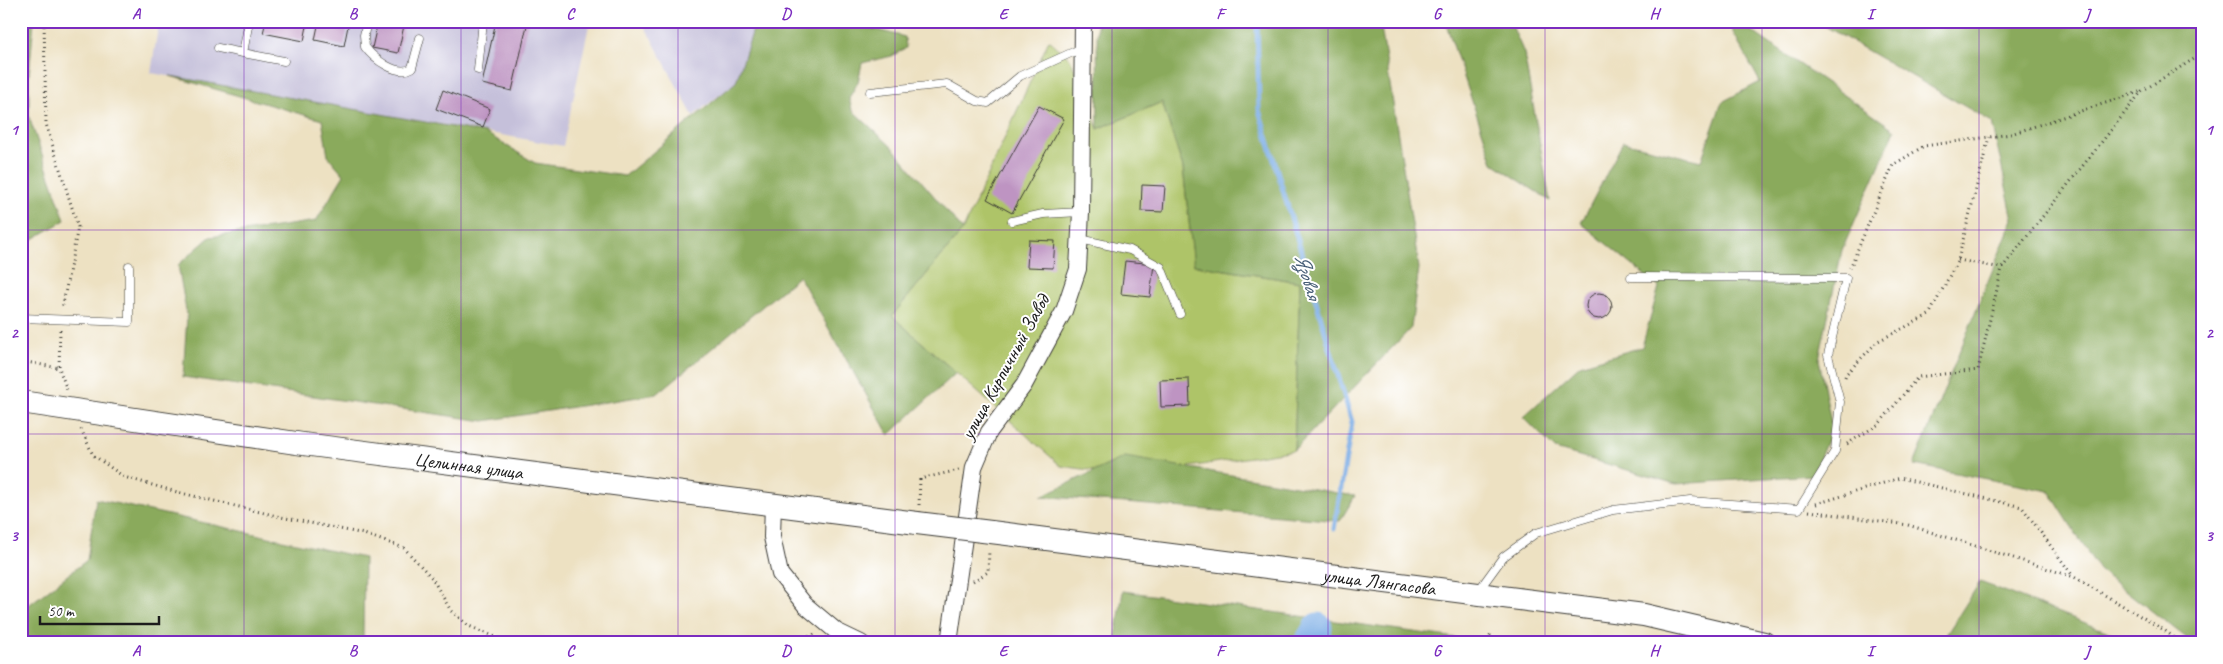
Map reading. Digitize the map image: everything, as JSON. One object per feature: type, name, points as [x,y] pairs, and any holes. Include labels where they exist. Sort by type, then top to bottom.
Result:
[{"type":"main road","name":"Целинная улица","points":[[21,402],[303,444],[774,503],[918,514]]},
{"type":"main road","name":"улица Лянгасова","points":[[918,514],[990,541],[1476,594],[1644,615],[1764,643]]},
{"type":"street","name":"улица Кирпичный Завод","points":[[949,643],[974,467],[990,432],[1024,385],[1064,311],[1078,269],[1082,212],[1083,21]]},
{"type":"street","points":[[774,503],[772,537],[780,574],[805,605],[836,631],[861,643]]},
{"type":"lane","points":[[243,53],[249,21]]},
{"type":"lane","points":[[367,21],[364,35],[365,47],[385,66],[404,70],[412,68],[420,38]]},
{"type":"lane","points":[[478,70],[483,21]]},
{"type":"lane","points":[[218,48],[284,62]]},
{"type":"lane","points":[[870,92],[947,84],[977,101],[988,103],[1020,76],[1082,48]]},
{"type":"lane","points":[[1012,221],[1043,214],[1082,212]]},
{"type":"lane","points":[[1080,239],[1130,250],[1161,267],[1180,314]]},
{"type":"lane","points":[[21,318],[129,322],[129,266]]},
{"type":"lane","points":[[1476,594],[1503,557],[1536,533],[1613,510],[1690,500],[1799,509],[1836,451],[1840,402],[1828,355],[1846,278],[1632,278]]},
{"type":"path","points":[[21,361],[59,368],[60,320],[78,227],[46,124],[44,21]]},
{"type":"path","points":[[1846,278],[1893,165],[1924,146],[2011,134],[2142,91],[2202,54]]},
{"type":"path","points":[[1836,451],[1879,424],[1918,377],[1978,370],[2002,268],[2142,91]]},
{"type":"path","points":[[1840,402],[1846,374],[1878,341],[1929,315],[1958,260],[1989,137]]},
{"type":"path","points":[[1958,260],[2002,268]]},
{"type":"path","points":[[93,455],[124,477],[243,508],[364,534],[404,548],[432,578],[451,611],[469,626],[510,643]]},
{"type":"path","points":[[918,514],[920,479],[974,467]]},
{"type":"path","points":[[1799,509],[1900,478],[2022,507],[2074,577]]},
{"type":"path","points":[[1799,509],[1908,525],[2074,577],[2164,630],[2181,643]]},
{"type":"path","points":[[956,592],[988,572],[990,541]]},
{"type":"path","points":[[1490,634],[1493,643]]},
{"type":"shaded area","points":[[159,21],[590,21],[563,146],[151,73]]},
{"type":"shaded area","points":[[642,21],[756,21],[736,82],[693,116]]},
{"type":"shaded area","points":[[903,21],[1012,21],[987,26],[936,26]]},
{"type":"green space","points":[[34,21],[29,76],[29,117],[65,220],[28,242],[21,239],[21,24]]},
{"type":"green space","points":[[756,21],[841,21],[905,37],[906,48],[892,56],[862,63],[858,82],[849,98],[852,110],[893,148],[963,230],[892,316],[956,373],[889,435],[799,276],[657,394],[484,421],[183,377],[187,316],[178,265],[210,237],[316,221],[344,175],[328,156],[322,120],[170,76],[486,133],[535,163],[625,176],[736,82]]},
{"type":"green space","points":[[1097,21],[1380,21],[1419,268],[1411,328],[1294,450],[1300,282],[1194,265],[1183,168],[1162,102],[1098,129]]},
{"type":"green space","points":[[1445,21],[1510,21],[1524,53],[1550,201],[1493,163]]},
{"type":"green space","points":[[1727,21],[1737,21],[1895,130],[1842,250],[1819,359],[1832,428],[1813,475],[1676,484],[1555,449],[1523,417],[1580,365],[1642,347],[1659,287],[1581,223],[1623,142],[1701,161],[1722,102],[1760,82]]},
{"type":"green space","points":[[1816,21],[2202,21],[2202,643],[2193,643],[2099,570],[2049,491],[1914,465],[2013,219],[1992,122]]},
{"type":"green space","points":[[1049,40],[1070,58],[1098,129],[1162,102],[1183,168],[1194,265],[1300,282],[1294,450],[1133,476],[1061,466],[892,316],[963,230]]},
{"type":"green space","points":[[1125,457],[1355,496],[1340,521],[1041,496]]},
{"type":"green space","points":[[96,499],[364,558],[363,643],[21,643],[21,611],[87,560]]},
{"type":"green space","points":[[1980,582],[2137,643],[1941,643]]},
{"type":"green space","points":[[1123,591],[1456,638],[1441,643],[1115,643]]},
{"type":"building","points":[[266,21],[308,21],[304,41],[263,33]]},
{"type":"building","points":[[319,21],[349,21],[344,46],[315,40]]},
{"type":"building","points":[[378,21],[405,21],[398,53],[372,48]]},
{"type":"building","points":[[496,21],[528,21],[512,91],[482,84]]},
{"type":"building","points":[[443,90],[490,109],[483,127],[436,109]]},
{"type":"building","points":[[1039,106],[1064,119],[1012,213],[987,199]]},
{"type":"building","points":[[1142,185],[1165,186],[1163,212],[1141,211]]},
{"type":"building","points":[[1029,240],[1055,241],[1053,268],[1027,267]]},
{"type":"building","points":[[1125,261],[1154,264],[1150,297],[1121,294]]},
{"type":"building","points":[[1599,293],[1608,297],[1612,306],[1608,315],[1599,319],[1590,315],[1586,306],[1590,297]]},
{"type":"building","points":[[1189,379],[1190,406],[1161,407],[1160,380]]},
{"type":"waterway","name":"Язовая","points":[[1257,21],[1259,110],[1352,422],[1334,529]]},
{"type":"waterway","name":"Язовая","points":[[1308,643],[1318,627]]}]
